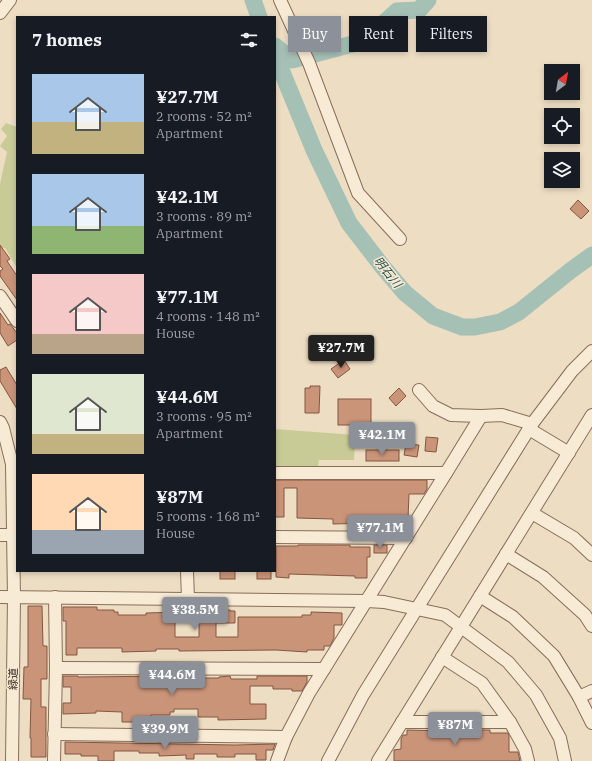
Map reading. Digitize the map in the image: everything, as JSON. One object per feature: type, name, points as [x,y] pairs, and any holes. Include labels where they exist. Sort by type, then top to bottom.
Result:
[{"type":"street","points":[[0,13],[10,0]]},
{"type":"street","points":[[280,0],[309,63],[358,193],[400,239]]},
{"type":"street","points":[[0,296],[16,320]]},
{"type":"street","points":[[328,761],[363,695],[531,426],[572,371],[592,351]]},
{"type":"street","points":[[419,390],[433,406],[451,415],[502,415],[531,426],[569,453]]},
{"type":"street","points":[[378,761],[569,453],[588,431],[592,415]]},
{"type":"street","points":[[277,761],[286,737],[309,693],[482,416]]},
{"type":"street","name":"緑道","points":[[0,422],[3,428],[12,464],[10,473],[15,535],[12,761]]},
{"type":"street","points":[[276,473],[446,473]]},
{"type":"street","points":[[532,513],[574,538],[592,555]]},
{"type":"street","points":[[0,535],[15,535]]},
{"type":"street","points":[[276,537],[406,538]]},
{"type":"street","points":[[506,554],[543,577],[585,615],[592,626]]},
{"type":"street","points":[[187,572],[188,599]]},
{"type":"street","points":[[480,596],[513,617],[554,656],[579,697],[592,723]]},
{"type":"street","points":[[0,597],[367,601],[384,602],[445,615],[508,662],[536,695],[560,738],[565,761]]},
{"type":"street","points":[[54,597],[56,668],[54,761]]},
{"type":"street","points":[[442,657],[482,683],[510,722],[525,749],[528,761]]},
{"type":"street","points":[[56,668],[324,669]]},
{"type":"street","points":[[579,697],[592,691]]},
{"type":"street","points":[[402,722],[510,722]]},
{"type":"street","points":[[54,734],[286,737]]},
{"type":"green space","points":[[6,123],[16,127],[16,266],[5,248],[0,248],[0,184],[7,152],[0,146],[7,136],[1,129]]},
{"type":"green space","points":[[276,429],[355,435],[354,460],[319,460],[318,467],[276,466]]},
{"type":"building","points":[[578,200],[589,211],[581,219],[570,209]]},
{"type":"building","points":[[0,245],[10,259],[7,261],[16,274],[16,299],[0,276],[0,271],[3,269],[0,266]]},
{"type":"building","points":[[0,313],[8,325],[10,324],[16,332],[16,341],[8,346],[0,333]]},
{"type":"building","points":[[344,360],[350,369],[338,378],[331,369]]},
{"type":"building","points":[[6,367],[16,383],[16,407],[0,381],[0,370]]},
{"type":"building","points":[[310,386],[320,386],[319,413],[305,413],[305,388],[310,388]]},
{"type":"building","points":[[399,388],[406,396],[396,406],[389,398]]},
{"type":"building","points":[[338,399],[371,399],[371,425],[338,425]]},
{"type":"building","points":[[426,437],[438,438],[436,452],[425,451]]},
{"type":"building","points":[[406,444],[419,445],[417,457],[404,455]]},
{"type":"building","points":[[366,450],[399,450],[399,461],[366,461]]},
{"type":"building","points":[[276,480],[427,480],[427,489],[424,494],[409,494],[408,519],[371,521],[371,523],[333,524],[333,519],[297,518],[297,488],[284,488],[284,517],[276,517]]},
{"type":"building","points":[[350,545],[350,547],[370,547],[370,557],[367,557],[367,578],[355,578],[355,576],[289,574],[289,578],[276,577],[276,546]]},
{"type":"building","points":[[374,545],[387,545],[387,553],[374,553]]},
{"type":"building","points":[[220,572],[235,572],[235,579],[220,579]]},
{"type":"building","points":[[257,572],[271,572],[271,579],[257,579]]},
{"type":"building","points":[[28,606],[42,606],[43,646],[47,646],[47,679],[41,679],[41,707],[46,707],[46,757],[31,757],[31,699],[23,699],[24,667],[28,667]]},
{"type":"building","points":[[63,607],[97,607],[97,610],[114,610],[114,612],[118,612],[118,615],[146,615],[146,613],[230,610],[235,611],[235,623],[216,623],[216,637],[238,637],[238,617],[302,617],[302,615],[311,615],[311,612],[342,613],[342,625],[334,625],[334,638],[330,646],[324,646],[324,650],[307,650],[307,652],[276,650],[179,651],[179,649],[156,649],[156,651],[122,652],[122,648],[77,648],[77,655],[66,655],[66,621],[63,621]],"holes":[[[175,622],[199,622],[199,637],[175,637]]]},
{"type":"building","points":[[63,676],[195,676],[195,678],[219,678],[230,676],[231,679],[257,679],[257,676],[307,676],[307,682],[302,691],[292,691],[292,689],[273,689],[273,686],[250,686],[250,704],[266,704],[266,719],[218,720],[218,717],[198,717],[198,709],[174,709],[174,712],[170,712],[170,715],[151,715],[151,728],[138,728],[138,722],[122,722],[122,712],[96,711],[96,713],[63,714],[63,703],[71,703],[71,687],[63,687]]},
{"type":"building","points":[[407,730],[490,730],[490,733],[508,733],[509,752],[518,752],[520,761],[394,761],[394,750],[401,749],[401,739],[403,735],[407,735]]},
{"type":"building","points":[[65,742],[235,745],[275,744],[273,750],[266,750],[266,760],[256,760],[256,754],[235,754],[235,757],[217,757],[217,754],[194,754],[194,759],[186,759],[186,755],[159,756],[159,753],[114,751],[114,761],[98,761],[98,756],[65,754]]},
{"type":"waterway","name":"明石川","points":[[253,0],[259,16]]},
{"type":"waterway","points":[[276,47],[292,60],[364,41],[397,11],[419,10],[428,0]]},
{"type":"waterway","name":"明石川","points":[[276,57],[314,150],[349,223],[405,293],[433,316],[462,327],[475,327],[500,322],[519,312],[592,255]]}]
